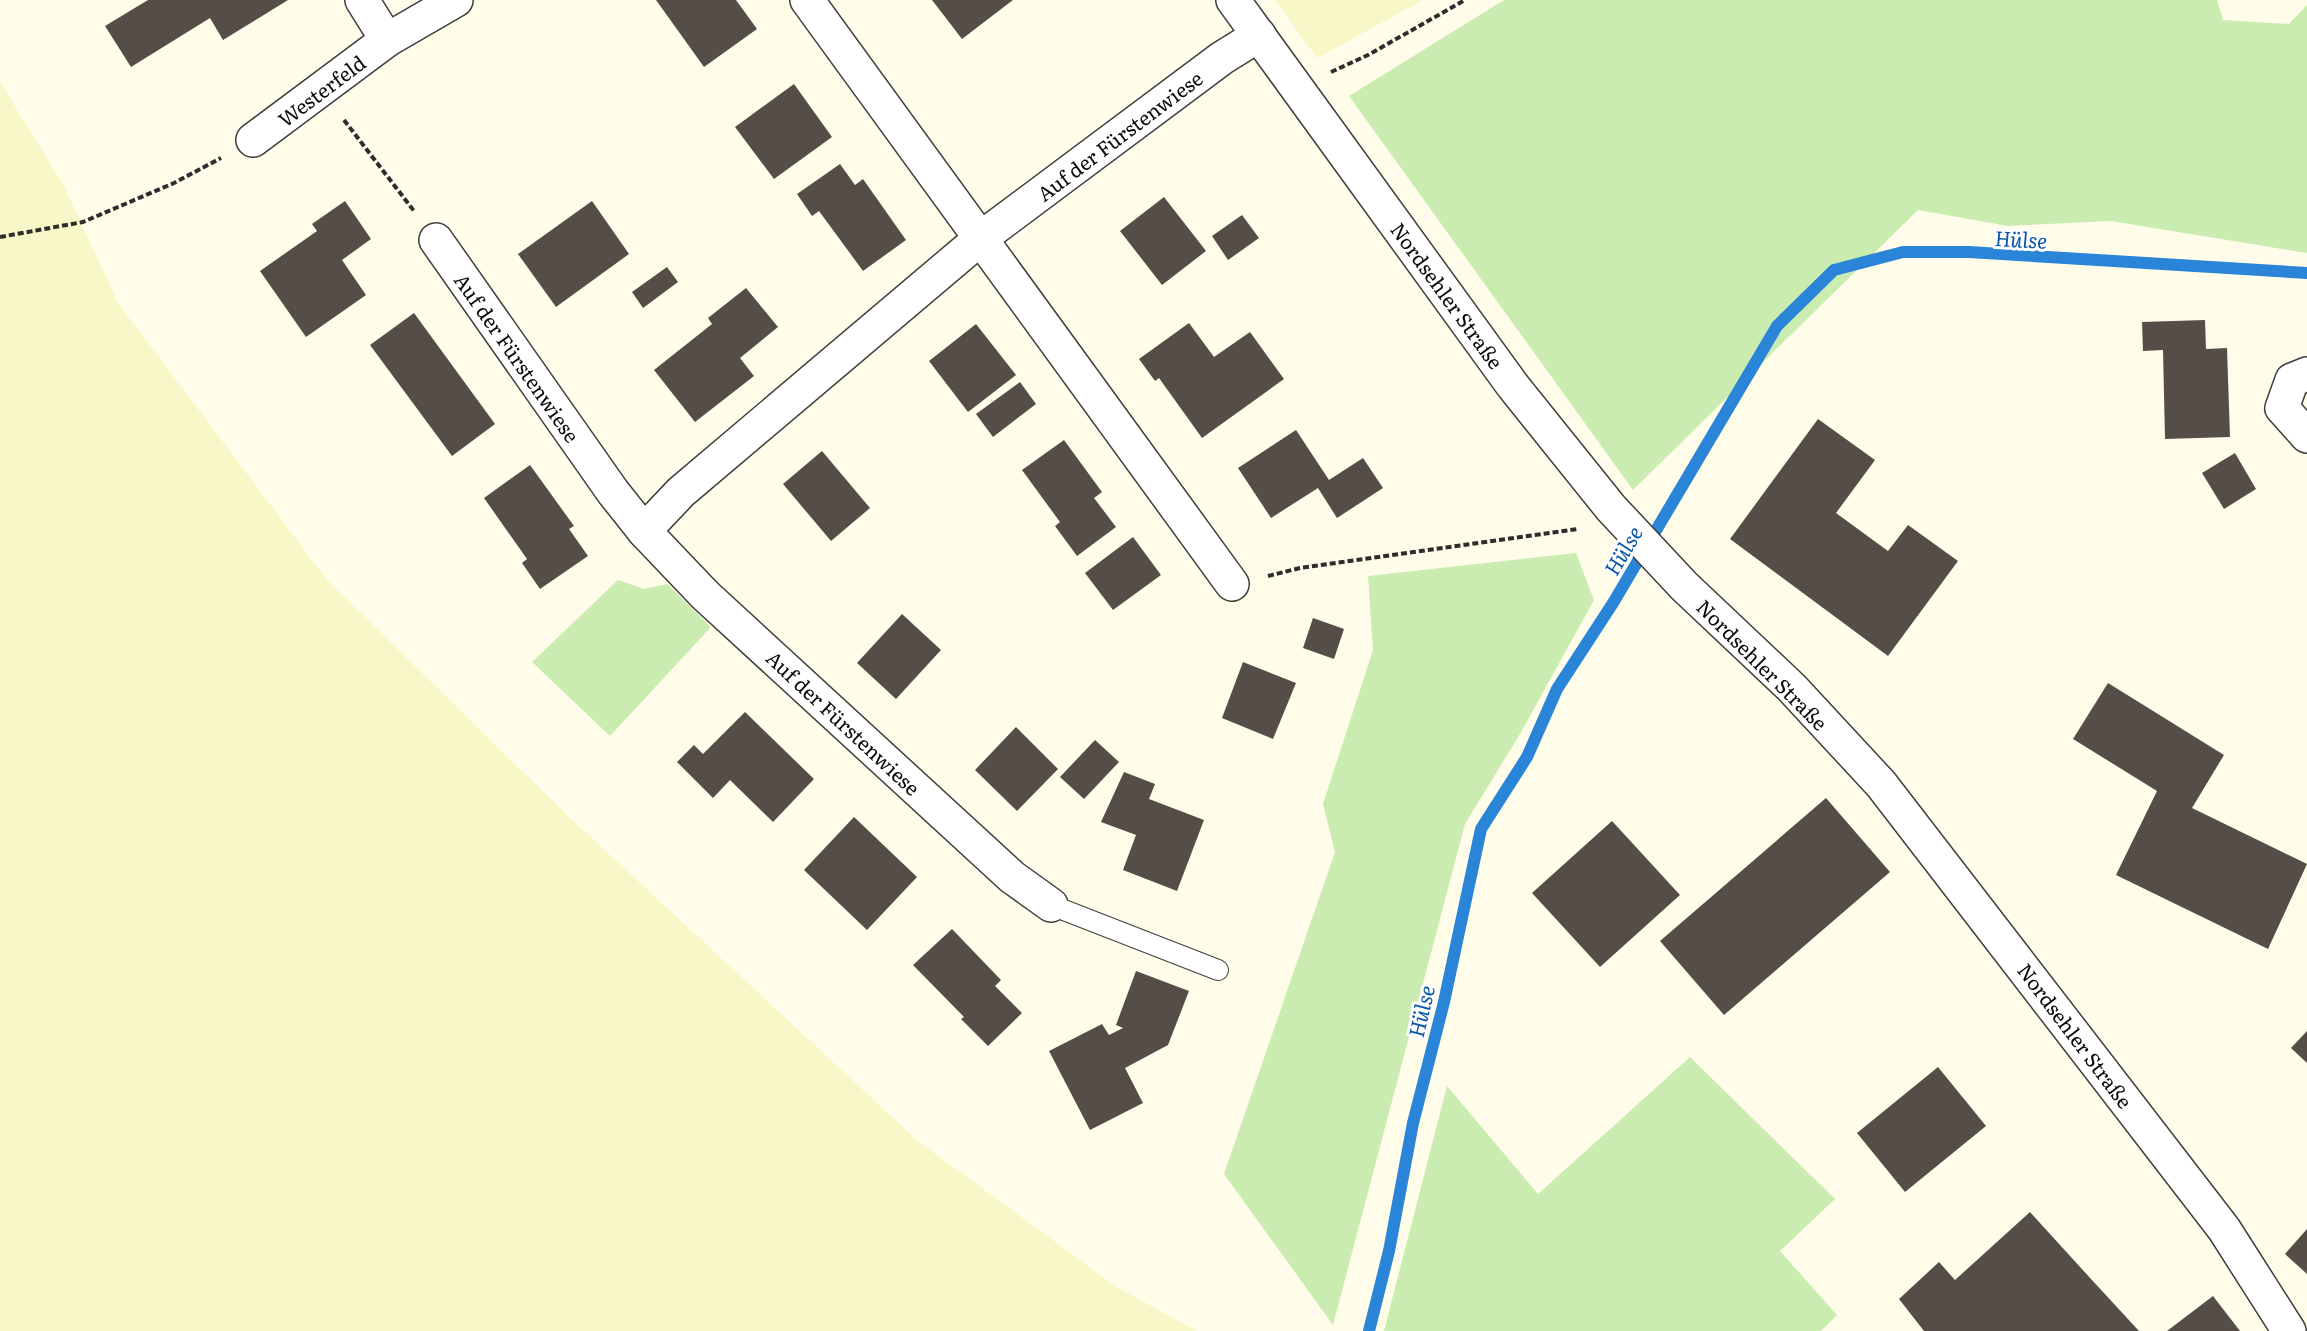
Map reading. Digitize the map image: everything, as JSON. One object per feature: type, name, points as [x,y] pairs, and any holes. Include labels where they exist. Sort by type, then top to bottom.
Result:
[{"type":"street","points":[[362,0],[387,40]]},
{"type":"street","name":"Westerfeld","points":[[253,140],[387,40],[456,0]]},
{"type":"street","points":[[807,0],[1232,584]]},
{"type":"street","name":"Nordsehler Straße","points":[[1233,0],[1513,386],[1611,508],[1684,586],[1792,688],[1881,784],[2224,1229],[2289,1331]]},
{"type":"street","name":"Auf der Fürstenwiese","points":[[644,531],[681,492],[981,238],[1222,58],[1259,35]]},
{"type":"street","name":"Auf der Fürstenwiese","points":[[436,240],[613,492],[644,531],[705,594],[1012,877],[1051,905]]},
{"type":"street","points":[[2307,374],[2292,380],[2282,408],[2307,436]]},
{"type":"lane","points":[[1051,905],[1218,970]]},
{"type":"path","points":[[1297,87],[1368,55],[1465,0]]},
{"type":"path","points":[[324,89],[350,129],[436,240]]},
{"type":"path","points":[[0,237],[83,222],[174,183],[253,140]]},
{"type":"path","points":[[1232,584],[1300,568],[1573,531],[1611,508]]},
{"type":"green space","points":[[1275,0],[1423,0],[1317,58]]},
{"type":"green space","points":[[1504,0],[2217,0],[2223,20],[2289,24],[2307,5],[2307,253],[2111,221],[2008,226],[1918,210],[1633,490],[1349,96]]},
{"type":"green space","points":[[0,82],[63,184],[118,303],[327,580],[570,818],[919,1142],[1115,1286],[1197,1331],[0,1331]]},
{"type":"green space","points":[[1576,553],[1594,600],[1520,734],[1465,824],[1333,1325],[1224,1174],[1335,852],[1323,804],[1373,650],[1368,576]]},
{"type":"green space","points":[[618,580],[644,589],[667,584],[711,627],[610,736],[532,662]]},
{"type":"green space","points":[[1690,1057],[1835,1199],[1780,1251],[1837,1315],[1821,1331],[1384,1331],[1447,1086],[1538,1194]]},
{"type":"building","points":[[148,0],[288,0],[223,40],[210,18],[131,67],[105,26]]},
{"type":"building","points":[[656,0],[736,0],[757,29],[704,67]]},
{"type":"building","points":[[932,0],[1013,0],[962,39]]},
{"type":"building","points":[[794,84],[832,137],[774,179],[735,127]]},
{"type":"building","points":[[840,164],[855,185],[863,179],[906,240],[863,271],[819,211],[812,216],[797,194]]},
{"type":"building","points":[[1164,197],[1206,251],[1162,285],[1120,231]]},
{"type":"building","points":[[345,201],[371,239],[342,260],[366,295],[306,337],[260,271],[317,231],[312,224]]},
{"type":"building","points":[[592,201],[629,254],[556,307],[518,254]]},
{"type":"building","points":[[1242,215],[1259,238],[1228,260],[1212,236]]},
{"type":"building","points":[[667,267],[678,282],[643,308],[632,292]]},
{"type":"building","points":[[746,288],[778,327],[740,358],[754,376],[695,422],[654,370],[712,324],[708,318]]},
{"type":"building","points":[[414,313],[495,424],[452,456],[370,345]]},
{"type":"building","points":[[2205,320],[2206,349],[2227,348],[2230,437],[2165,439],[2163,350],[2143,351],[2142,322]]},
{"type":"building","points":[[1189,323],[1214,357],[1250,332],[1284,379],[1202,438],[1159,378],[1155,381],[1139,359]]},
{"type":"building","points":[[976,324],[1016,375],[968,412],[929,361]]},
{"type":"building","points":[[1020,382],[1036,404],[993,437],[976,414]]},
{"type":"building","points":[[1818,419],[1875,460],[1836,513],[1888,551],[1908,525],[1958,561],[1888,656],[1730,539]]},
{"type":"building","points":[[1296,430],[1329,480],[1363,458],[1383,488],[1337,518],[1318,488],[1271,518],[1238,468]]},
{"type":"building","points":[[1064,440],[1102,492],[1094,498],[1116,527],[1077,556],[1055,526],[1060,522],[1022,470]]},
{"type":"building","points":[[822,451],[870,508],[831,541],[783,484]]},
{"type":"building","points":[[2235,453],[2256,489],[2224,509],[2202,473]]},
{"type":"building","points":[[530,465],[574,526],[569,529],[588,556],[540,589],[522,563],[527,559],[484,498]]},
{"type":"building","points":[[1133,537],[1161,575],[1113,610],[1085,573]]},
{"type":"building","points":[[902,614],[941,650],[896,699],[857,663]]},
{"type":"building","points":[[1313,618],[1344,629],[1334,659],[1303,648]]},
{"type":"building","points":[[1243,662],[1296,683],[1273,739],[1222,718]]},
{"type":"building","points":[[2108,683],[2224,755],[2192,808],[2307,864],[2268,949],[2116,875],[2157,791],[2073,739]]},
{"type":"building","points":[[745,712],[814,779],[773,822],[730,780],[713,798],[677,762],[694,745],[703,754]]},
{"type":"building","points":[[1016,727],[1058,769],[1017,811],[975,770]]},
{"type":"building","points":[[1095,740],[1119,762],[1084,799],[1060,777]]},
{"type":"building","points":[[1124,772],[1155,784],[1149,799],[1204,820],[1177,891],[1123,870],[1136,835],[1101,822]]},
{"type":"building","points":[[1826,798],[1890,872],[1724,1015],[1660,941]]},
{"type":"building","points":[[854,817],[917,877],[867,930],[804,870]]},
{"type":"building","points":[[1612,821],[1680,895],[1600,967],[1532,893]]},
{"type":"building","points":[[952,929],[1001,980],[995,986],[1022,1013],[988,1046],[961,1019],[964,1017],[913,965]]},
{"type":"building","points":[[1136,971],[1189,991],[1168,1045],[1125,1068],[1143,1103],[1090,1130],[1049,1051],[1102,1024],[1109,1035],[1123,1028],[1116,1025]]},
{"type":"building","points":[[2307,1031],[2307,1063],[2291,1048]]},
{"type":"building","points":[[1938,1067],[1986,1126],[1905,1192],[1857,1133]]},
{"type":"building","points":[[2030,1212],[2139,1331],[1924,1331],[1899,1299],[1939,1262],[1955,1280]]},
{"type":"building","points":[[2307,1229],[2307,1274],[2285,1254]]},
{"type":"building","points":[[2213,1296],[2240,1331],[2167,1331]]},
{"type":"waterway","name":"Hülse","points":[[1369,1331],[1389,1251],[1413,1123],[1444,1002],[1481,829],[1527,757],[1557,689],[1613,603],[1777,326],[1834,270],[1903,252],[1969,252],[2307,273]]}]
